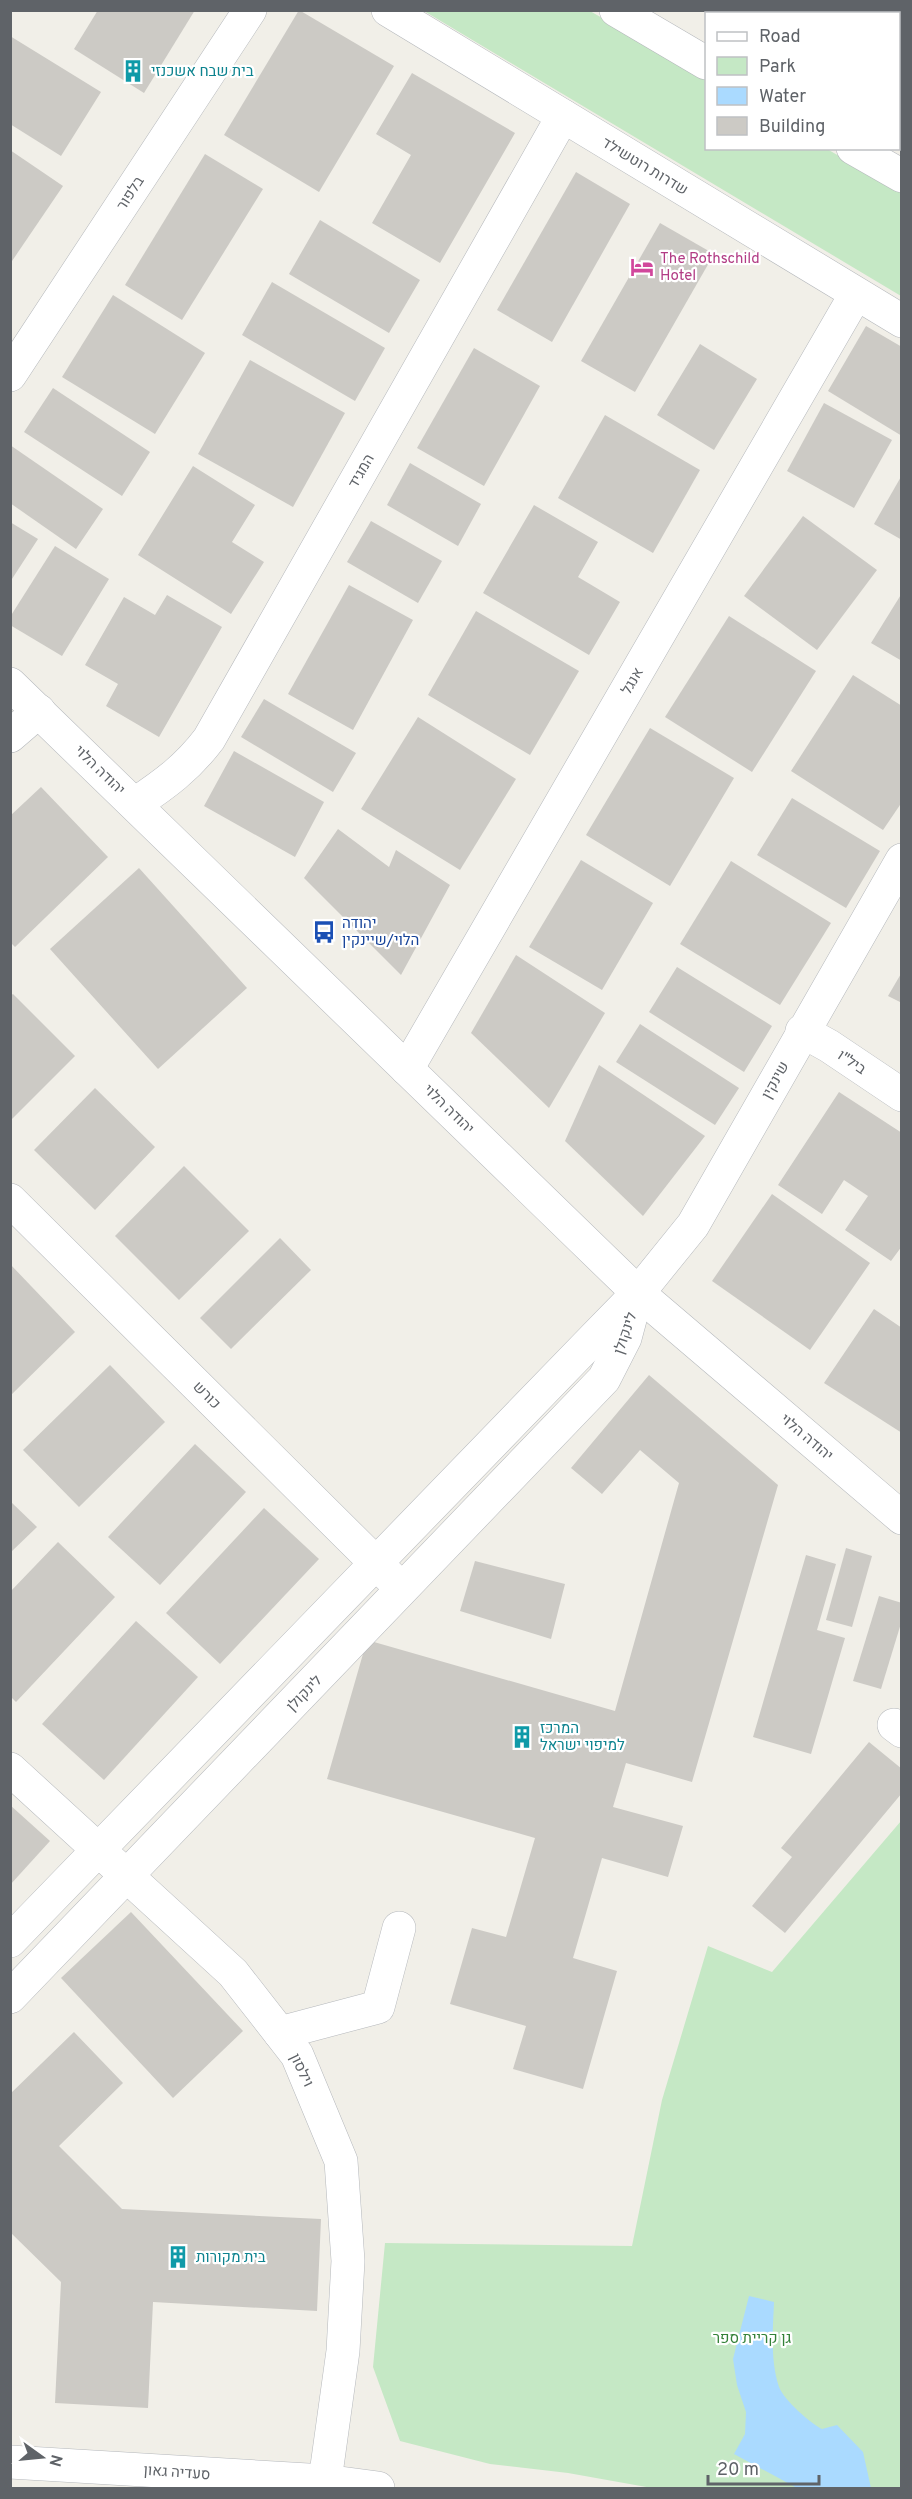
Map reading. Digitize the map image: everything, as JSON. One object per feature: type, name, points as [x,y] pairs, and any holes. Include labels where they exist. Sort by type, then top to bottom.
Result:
[{"type":"street","name":"בלפור","points":[[10,375],[250,10]]},
{"type":"street","name":"שדרות רוטשילד","points":[[388,10],[902,321]]},
{"type":"street","points":[[616,10],[705,62]]},
{"type":"street","name":"המגיד","points":[[135,804],[177,775],[195,758],[209,739],[563,116]]},
{"type":"street","points":[[856,150],[902,177]]},
{"type":"street","name":"אנגל","points":[[407,1069],[856,294]]},
{"type":"street","name":"יהודה הלוי","points":[[10,684],[638,1293],[902,1518]]},
{"type":"street","points":[[10,735],[39,711]]},
{"type":"street","name":"שינקין","points":[[638,1293],[693,1225],[802,1031],[902,860]]},
{"type":"street","name":"ביל\"ו","points":[[802,1031],[829,1046],[902,1095]]},
{"type":"street","name":"כורש","points":[[10,1200],[403,1590]]},
{"type":"street","name":"לינקולן","points":[[10,1941],[638,1293]]},
{"type":"street","name":"לינקולן","points":[[10,1997],[604,1379],[625,1338],[638,1293]]},
{"type":"street","name":"וילסון","points":[[10,1769],[129,1875],[233,1973],[297,2055],[341,2161],[348,2261],[332,2485]]},
{"type":"street","points":[[280,2033],[378,2007],[399,1928]]},
{"type":"street","name":"סעדיה גאון","points":[[26,2471],[378,2488]]},
{"type":"green space","points":[[424,11],[590,11],[705,77],[705,150],[829,150],[901,192],[901,296]]},
{"type":"green space","name":"גן קריית ספר","points":[[901,1821],[901,2488],[652,2488],[568,2473],[490,2464],[400,2441],[373,2367],[385,2243],[632,2246],[662,2100],[708,1946],[772,1972]]},
{"type":"water","points":[[749,2296],[774,2302],[773,2355],[776,2377],[782,2392],[811,2422],[822,2429],[837,2425],[863,2452],[871,2488],[797,2488],[734,2454],[745,2434],[746,2412],[737,2385],[733,2359]]},
{"type":"building","name":"בית שבח אשכנזי","points":[[98,10],[195,10],[144,93],[74,49]]},
{"type":"building","points":[[299,10],[394,66],[319,192],[224,135]]},
{"type":"building","points":[[707,10],[734,10],[733,12],[710,12]]},
{"type":"building","points":[[760,10],[847,10],[846,12],[759,12]]},
{"type":"building","points":[[878,10],[902,10],[902,133],[900,132],[900,12],[877,12]]},
{"type":"building","points":[[10,36],[101,92],[61,156],[10,124]]},
{"type":"building","points":[[412,73],[515,133],[440,263],[372,223],[411,155],[376,134]]},
{"type":"building","points":[[10,150],[63,186],[10,264]]},
{"type":"building","points":[[205,154],[263,189],[182,320],[125,285]]},
{"type":"building","points":[[576,172],[630,204],[552,342],[497,310]]},
{"type":"building","points":[[320,220],[420,280],[389,333],[289,274]]},
{"type":"building","points":[[660,223],[714,254],[635,392],[581,361]]},
{"type":"building","points":[[272,282],[385,348],[355,401],[242,335]]},
{"type":"building","points":[[113,295],[205,353],[155,434],[62,377]]},
{"type":"building","points":[[866,326],[902,347],[902,436],[828,391]]},
{"type":"building","points":[[700,344],[757,379],[714,450],[657,415]]},
{"type":"building","points":[[474,348],[540,386],[484,486],[417,448]]},
{"type":"building","points":[[250,360],[345,413],[293,507],[198,454]]},
{"type":"building","points":[[53,388],[150,452],[122,496],[24,432]]},
{"type":"building","points":[[824,403],[892,440],[854,508],[787,471]]},
{"type":"building","points":[[605,415],[700,470],[653,553],[558,498]]},
{"type":"building","points":[[10,445],[103,509],[76,549],[10,503]]},
{"type":"building","points":[[410,463],[481,504],[458,546],[387,505]]},
{"type":"building","points":[[193,466],[255,505],[232,542],[264,562],[231,614],[138,555]]},
{"type":"building","points":[[902,475],[902,540],[874,524]]},
{"type":"building","points":[[534,505],[598,542],[578,577],[620,602],[589,655],[483,593]]},
{"type":"building","points":[[803,516],[877,570],[817,650],[744,596]]},
{"type":"building","points":[[371,521],[442,561],[418,603],[347,562]]},
{"type":"building","points":[[10,522],[38,539],[10,582]]},
{"type":"building","points":[[55,546],[109,579],[62,656],[10,625],[10,617]]},
{"type":"building","points":[[349,585],[413,620],[353,730],[288,694]]},
{"type":"building","points":[[902,593],[902,661],[871,643]]},
{"type":"building","points":[[167,595],[222,627],[159,737],[106,706],[118,684],[85,665],[124,597],[155,615]]},
{"type":"building","points":[[476,611],[579,671],[530,755],[428,695]]},
{"type":"building","points":[[729,616],[816,671],[752,772],[665,717]]},
{"type":"building","points":[[853,675],[902,706],[902,802],[883,830],[791,771]]},
{"type":"building","points":[[264,699],[356,753],[333,792],[241,737]]},
{"type":"building","points":[[418,717],[516,779],[460,870],[361,809]]},
{"type":"building","points":[[650,728],[734,778],[670,886],[586,835]]},
{"type":"building","points":[[234,751],[324,802],[295,857],[204,806]]},
{"type":"building","points":[[41,787],[108,857],[15,947],[10,942],[10,816]]},
{"type":"building","points":[[792,798],[880,851],[846,908],[757,855]]},
{"type":"building","points":[[338,829],[389,867],[396,850],[450,885],[401,975],[304,878]]},
{"type":"building","points":[[581,860],[653,903],[602,990],[529,947]]},
{"type":"building","points":[[731,861],[831,923],[780,1005],[680,944]]},
{"type":"building","points":[[139,868],[247,988],[158,1069],[50,949]]},
{"type":"building","points":[[516,955],[605,1013],[549,1108],[471,1033]]},
{"type":"building","points":[[677,967],[772,1026],[744,1072],[649,1012]]},
{"type":"building","points":[[902,972],[902,1003],[888,996]]},
{"type":"building","points":[[13,994],[75,1056],[10,1121],[10,996]]},
{"type":"building","points":[[640,1024],[739,1088],[715,1125],[616,1062]]},
{"type":"building","points":[[599,1065],[705,1136],[643,1216],[565,1141]]},
{"type":"building","points":[[95,1088],[155,1147],[95,1210],[34,1150]]},
{"type":"building","points":[[839,1092],[902,1133],[902,1246],[891,1261],[845,1230],[868,1196],[844,1180],[822,1214],[778,1185]]},
{"type":"building","points":[[184,1166],[249,1231],[179,1300],[115,1236]]},
{"type":"building","points":[[772,1194],[870,1263],[810,1350],[712,1281]]},
{"type":"building","points":[[280,1238],[311,1270],[231,1349],[200,1318]]},
{"type":"building","points":[[10,1264],[75,1332],[10,1396]]},
{"type":"building","points":[[874,1309],[902,1328],[902,1433],[824,1383]]},
{"type":"building","points":[[110,1365],[165,1422],[79,1507],[23,1450]]},
{"type":"building","name":"המרכז למיפוי ישראל","points":[[649,1375],[778,1485],[692,1782],[626,1763],[613,1807],[683,1826],[668,1877],[602,1858],[573,1958],[617,1971],[583,2089],[513,2069],[526,2026],[450,2004],[472,1928],[506,1937],[535,1838],[327,1779],[367,1640],[615,1711],[679,1483],[640,1450],[602,1494],[571,1468]]},
{"type":"building","points":[[195,1444],[246,1492],[160,1585],[108,1537]]},
{"type":"building","points":[[10,1501],[37,1527],[10,1553]]},
{"type":"building","points":[[264,1508],[319,1559],[220,1664],[166,1613]]},
{"type":"building","points":[[58,1542],[115,1597],[16,1702],[10,1696],[10,1592]]},
{"type":"building","points":[[846,1548],[872,1556],[852,1627],[826,1620]]},
{"type":"building","points":[[806,1555],[836,1564],[817,1630],[845,1638],[811,1754],[753,1737]]},
{"type":"building","points":[[475,1561],[565,1584],[551,1639],[460,1611]]},
{"type":"building","points":[[879,1596],[902,1603],[902,1620],[881,1689],[853,1681]]},
{"type":"building","points":[[136,1621],[198,1677],[104,1780],[42,1724]]},
{"type":"building","points":[[869,1742],[902,1769],[902,1793],[785,1933],[752,1906],[792,1857],[781,1848]]},
{"type":"building","points":[[10,1805],[50,1841],[10,1885]]},
{"type":"building","points":[[131,1912],[243,2031],[173,2098],[61,1978]]},
{"type":"building","name":"בית מקורות","points":[[74,2032],[123,2083],[59,2146],[122,2209],[321,2219],[317,2311],[153,2302],[148,2408],[55,2403],[61,2282],[10,2232],[10,2094]]},
{"type":"place","name":"בית שבח אשכנזי","points":[[133,71]]},
{"type":"place","name":"The Rothschild Hotel","points":[[642,267]]},
{"type":"place","name":"יהודה הלוי/שיינקין","points":[[324,932]]},
{"type":"place","name":"המרכז למיפוי ישראל","points":[[522,1737]]},
{"type":"place","name":"בית מקורות","points":[[178,2257]]}]
